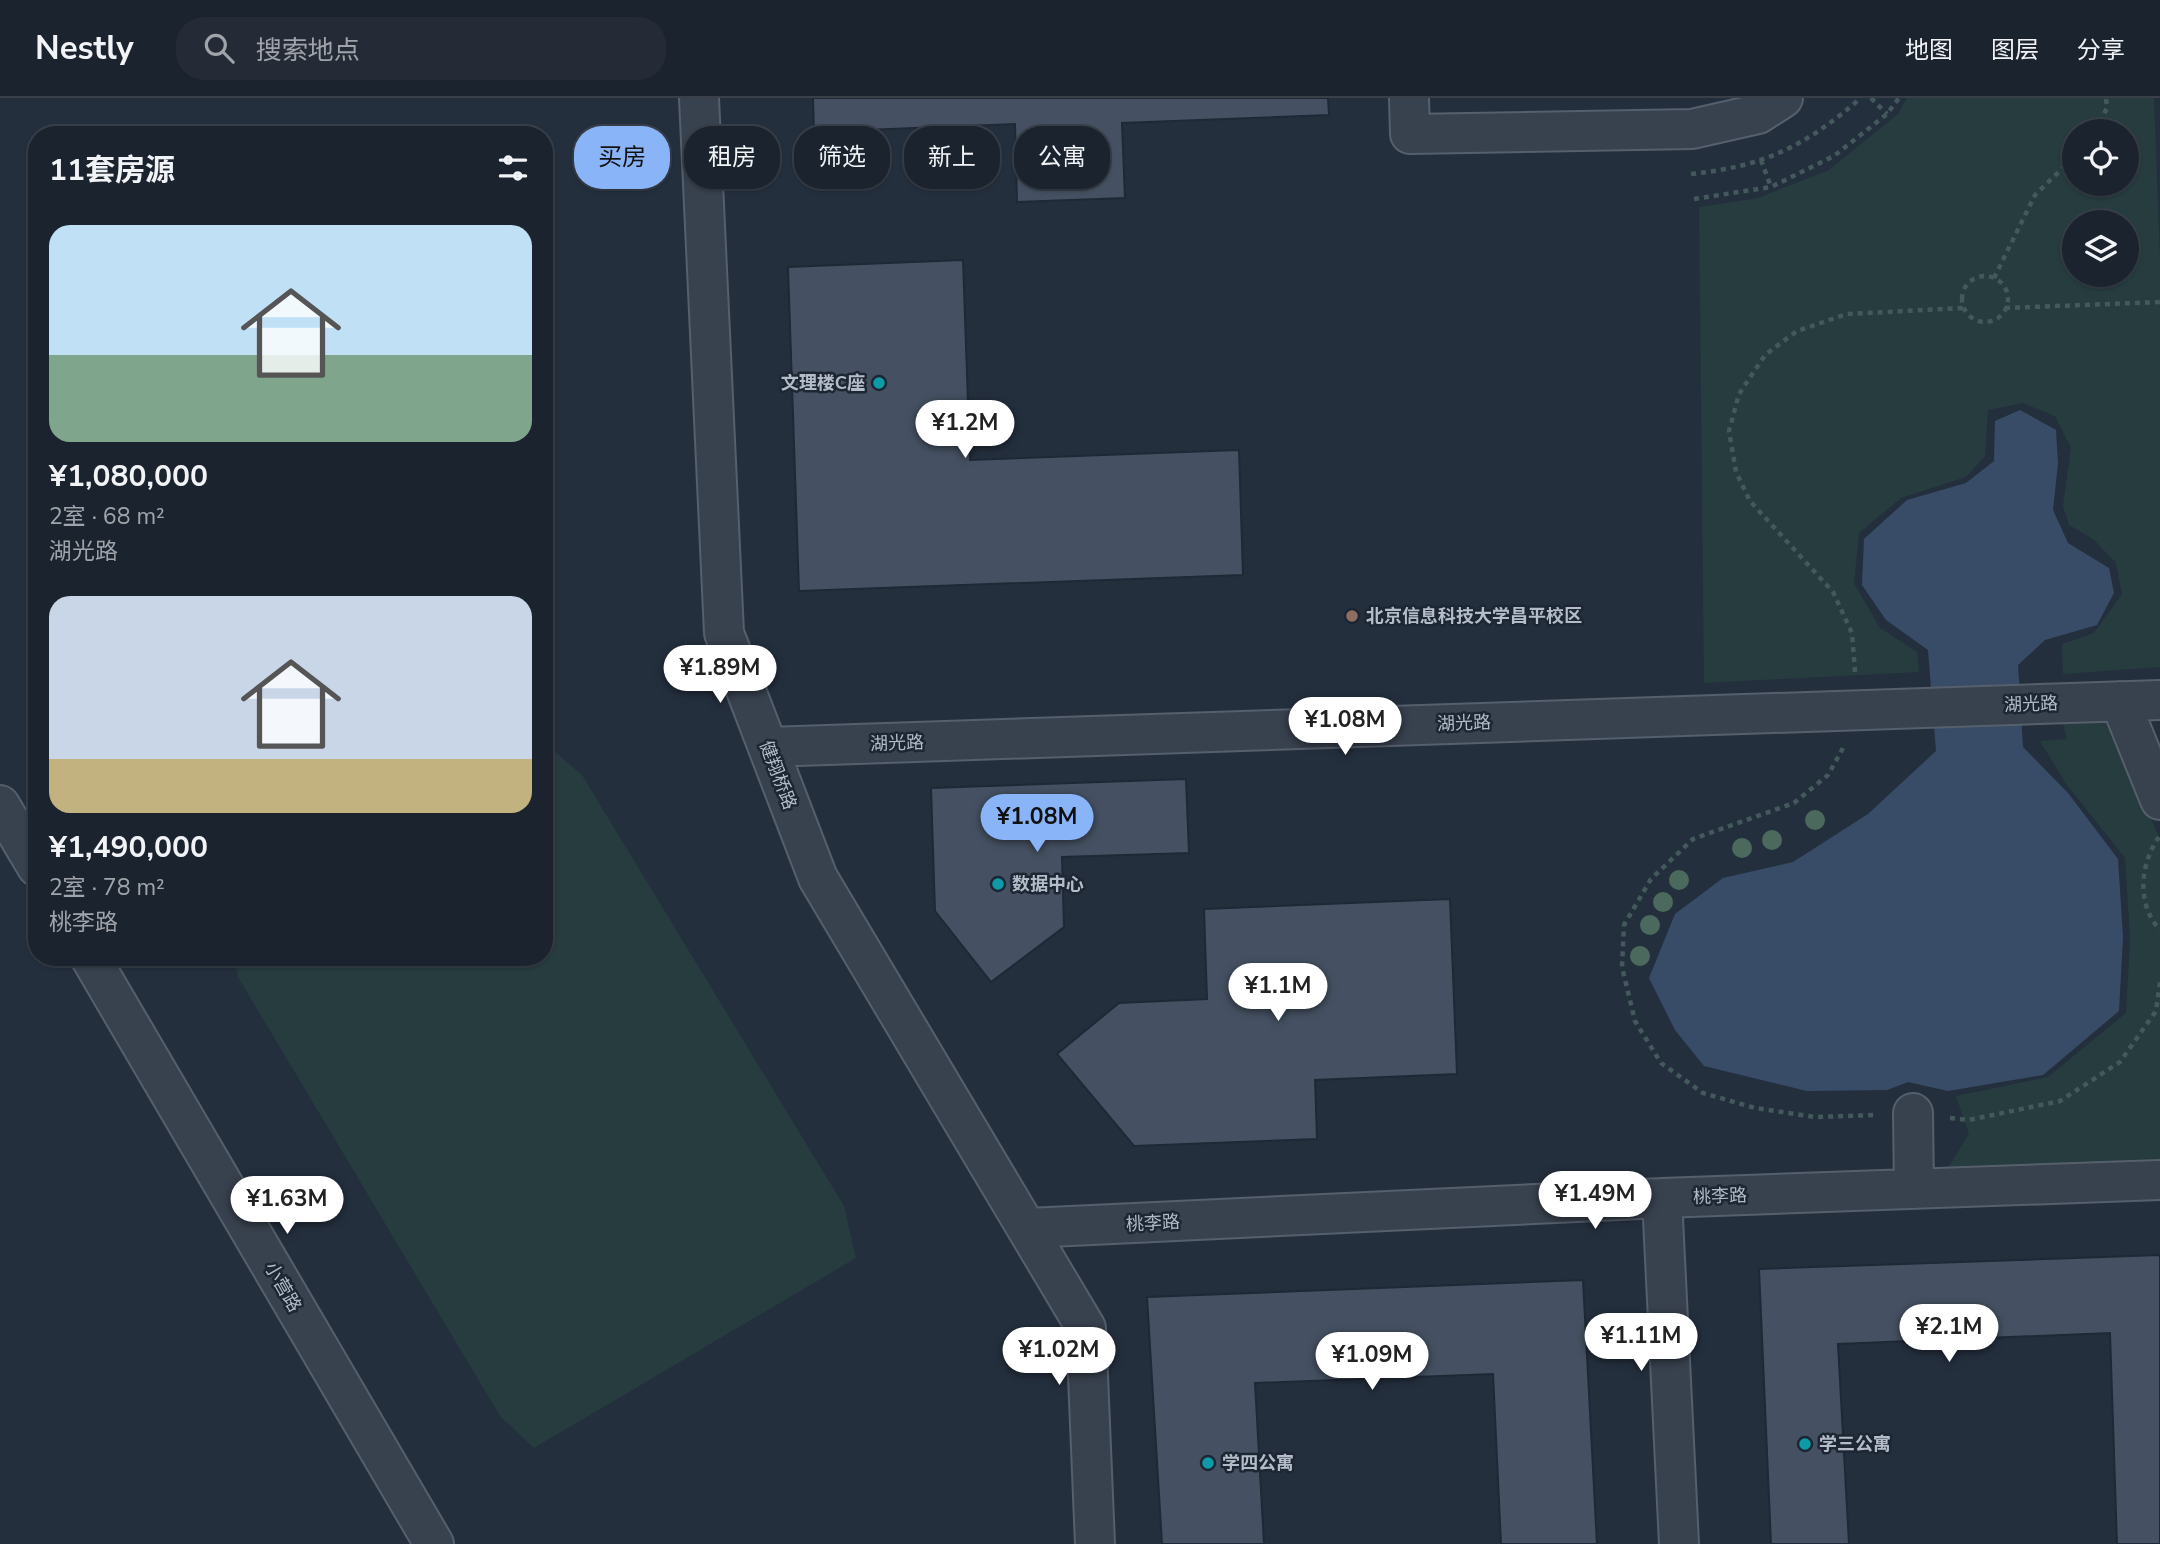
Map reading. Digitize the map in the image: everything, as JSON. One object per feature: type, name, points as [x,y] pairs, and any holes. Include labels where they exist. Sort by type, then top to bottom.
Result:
[{"type":"street","name":"健翔桥路","points":[[699,98],[724,633],[818,878],[1086,1328],[1096,1544]]},
{"type":"street","points":[[1409,98],[1410,134],[1692,130],[1758,114],[1783,98]]},
{"type":"street","name":"湖光路","points":[[768,747],[2160,700]]},
{"type":"street","points":[[2120,701],[2160,800]]},
{"type":"street","points":[[0,805],[28,852]]},
{"type":"street","name":"小营路","points":[[95,966],[434,1544]]},
{"type":"street","points":[[1913,1114],[1914,1189]]},
{"type":"street","name":"桃李路","points":[[1028,1228],[1662,1198],[2160,1180]]},
{"type":"street","points":[[1662,1198],[1679,1544]]},
{"type":"path","points":[[1871,98],[1887,114]]},
{"type":"path","points":[[1694,199],[1770,187],[1835,156],[1887,114],[1899,98]]},
{"type":"path","points":[[2101,119],[2107,108],[2106,98]]},
{"type":"path","points":[[1761,160],[1770,187]]},
{"type":"path","points":[[1994,278],[2035,195],[2062,169]]},
{"type":"path","points":[[1989,276],[2000,281],[2006,290],[2008,302],[2005,307],[2003,313],[1994,320],[1982,322],[1971,317],[1963,308],[1961,296],[1966,284],[1976,277],[1989,276]]},
{"type":"path","points":[[2005,307],[2160,302]]},
{"type":"path","points":[[2160,837],[2150,850],[2143,880],[2144,900],[2160,930]]},
{"type":"path","points":[[1913,1114],[1969,1120],[2060,1101],[2120,1062],[2156,1010],[2160,982]]},
{"type":"green space","points":[[1907,98],[2154,98],[2160,259],[2160,667],[2063,674],[2062,644],[2094,633],[2122,594],[2116,563],[2093,539],[2069,525],[2063,506],[2071,448],[2055,416],[2023,403],[1988,410],[1985,456],[1966,477],[1901,498],[1859,533],[1854,583],[1880,628],[1917,652],[1919,672],[1704,683],[1699,207],[1758,198],[1829,170],[1898,114]]},
{"type":"green space","points":[[2060,713],[2110,717],[2160,840],[2160,1164],[1946,1171],[1969,1134],[1956,1096],[2048,1077],[2126,1013],[2130,939],[2125,858],[2067,785],[2040,741],[2067,739]]},
{"type":"green space","points":[[553,750],[582,775],[844,1206],[856,1258],[534,1448],[500,1416],[238,977],[236,966],[553,966]]},
{"type":"water","points":[[2020,410],[2056,430],[2058,463],[2053,510],[2068,543],[2109,568],[2114,593],[2097,625],[2045,640],[2018,665],[2023,747],[2068,793],[2118,859],[2123,937],[2119,1011],[2043,1075],[1948,1091],[1908,1082],[1887,1090],[1807,1091],[1704,1066],[1675,1030],[1649,978],[1675,914],[1723,878],[1793,862],[1868,814],[1936,751],[1928,650],[1886,620],[1862,585],[1864,539],[1907,500],[1966,483],[1994,461],[1995,421]]},
{"type":"building","points":[[813,98],[1328,98],[1329,115],[1122,123],[1125,198],[1017,202],[1017,189],[1110,189],[1110,126],[1015,124],[904,126],[904,128],[890,129],[890,126],[814,126]]},
{"type":"building","name":"文理楼C座","points":[[963,260],[970,460],[1239,450],[1243,575],[799,591],[788,267]]},
{"type":"building","name":"数据中心","points":[[1186,779],[1189,853],[1062,857],[1064,927],[991,982],[935,911],[931,788]]},
{"type":"building","points":[[1450,899],[1457,1074],[1315,1080],[1317,1139],[1134,1146],[1057,1054],[1119,1003],[1207,999],[1204,909]]},
{"type":"building","name":"学三公寓","points":[[2160,1255],[2160,1544],[2117,1544],[2110,1333],[1838,1344],[1849,1544],[1771,1544],[1759,1269]]},
{"type":"building","name":"学四公寓","points":[[1583,1280],[1597,1544],[1501,1544],[1493,1374],[1255,1383],[1264,1544],[1162,1544],[1147,1297]]},
{"type":"place","name":"文理楼C座","points":[[879,383]]},
{"type":"place","name":"北京信息科技大学昌平校区","points":[[1352,616]]},
{"type":"place","name":"数据中心","points":[[998,884]]},
{"type":"place","name":"学三公寓","points":[[1805,1444]]},
{"type":"place","name":"学四公寓","points":[[1208,1463]]}]
